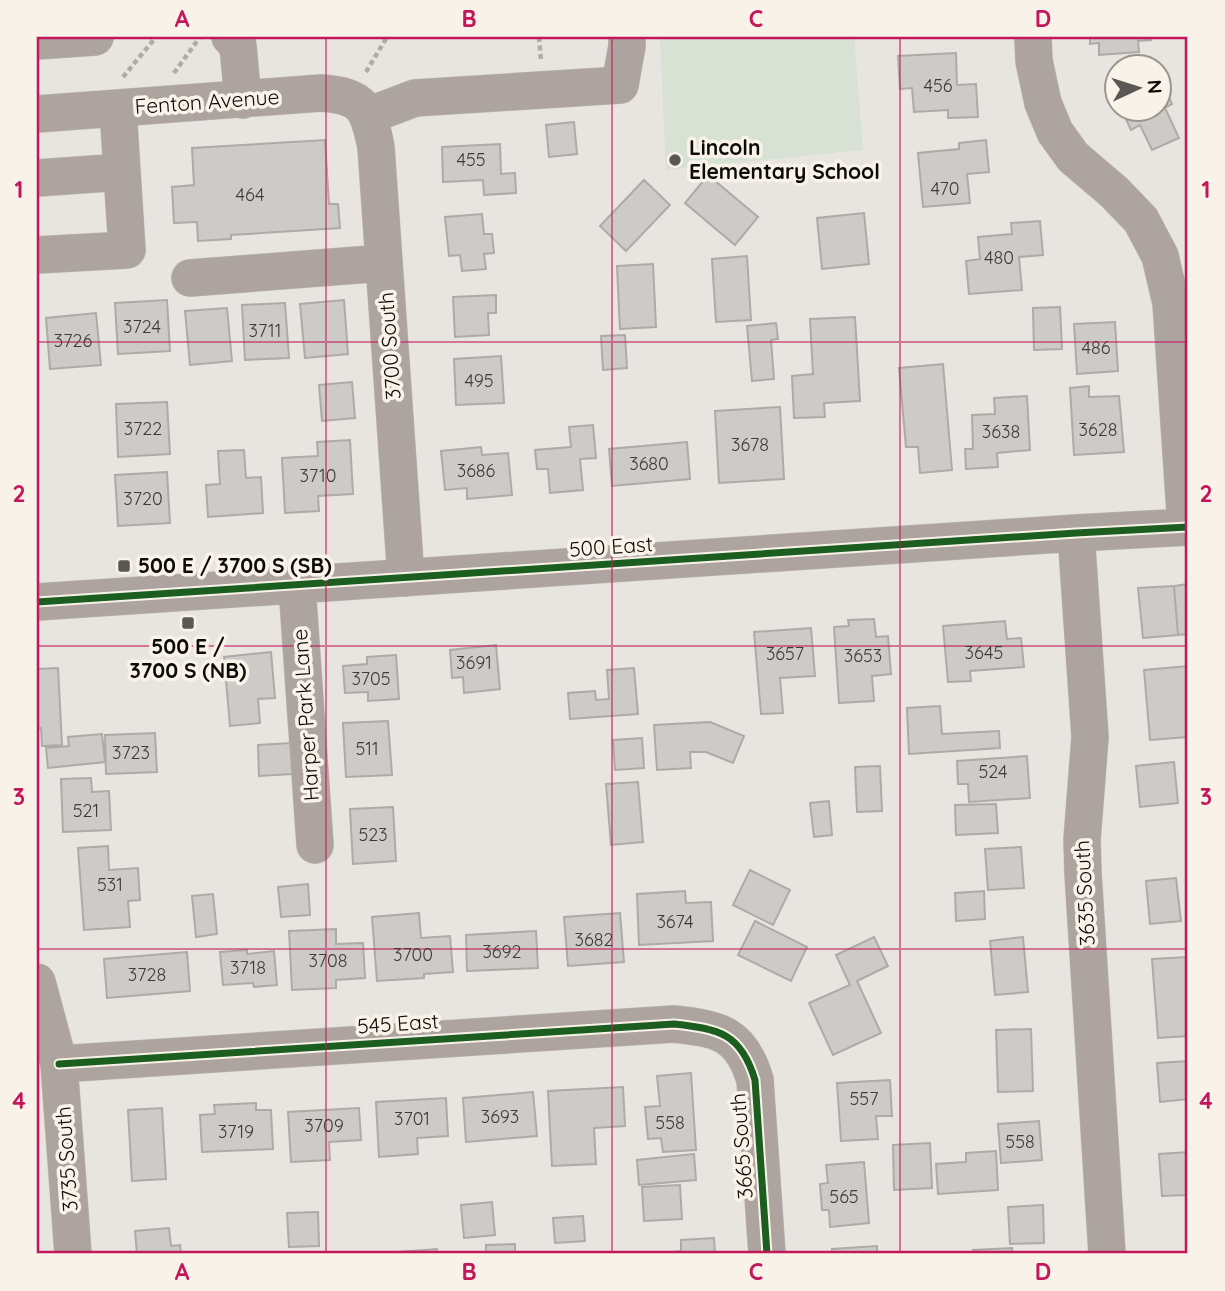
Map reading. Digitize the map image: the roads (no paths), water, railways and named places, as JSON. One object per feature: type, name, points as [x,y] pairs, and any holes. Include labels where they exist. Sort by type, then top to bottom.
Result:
[{"type":"street","points":[[37,41],[95,37]]},
{"type":"street","points":[[229,37],[237,46],[239,54],[243,100]]},
{"type":"street","points":[[370,116],[415,97],[620,85],[627,37]]},
{"type":"street","points":[[1033,37],[1034,61],[1043,103],[1055,132],[1073,157],[1142,220],[1160,256],[1171,303],[1187,527]]},
{"type":"street","name":"Fenton Avenue","points":[[37,114],[120,94],[243,100],[321,93],[342,95],[361,105],[370,116]]},
{"type":"street","points":[[37,255],[127,250],[120,94]]},
{"type":"street","name":"3700 South","points":[[370,116],[376,147],[406,578]]},
{"type":"street","points":[[37,178],[122,172]]},
{"type":"street","points":[[190,278],[384,263]]},
{"type":"street","name":"500 East","points":[[37,602],[1187,527]]},
{"type":"street","name":"3635 South","points":[[1076,533],[1090,737],[1082,840],[1083,873],[1107,1254]]},
{"type":"street","name":"Harper Park Lane","points":[[297,586],[315,845]]},
{"type":"street","name":"3735 South","points":[[37,982],[59,1064],[73,1254]]},
{"type":"street","name":"545 East","points":[[59,1064],[674,1024],[706,1027],[735,1040]]},
{"type":"street","name":"3665 South","points":[[735,1040],[750,1060],[755,1080],[768,1254]]},
{"type":"place","name":"Lincoln Elementary School","points":[[675,160]]},
{"type":"place","name":"500 E / 3700 S (SB)","points":[[124,566]]},
{"type":"place","name":"500 E / 3700 S (NB)","points":[[188,623]]}]
